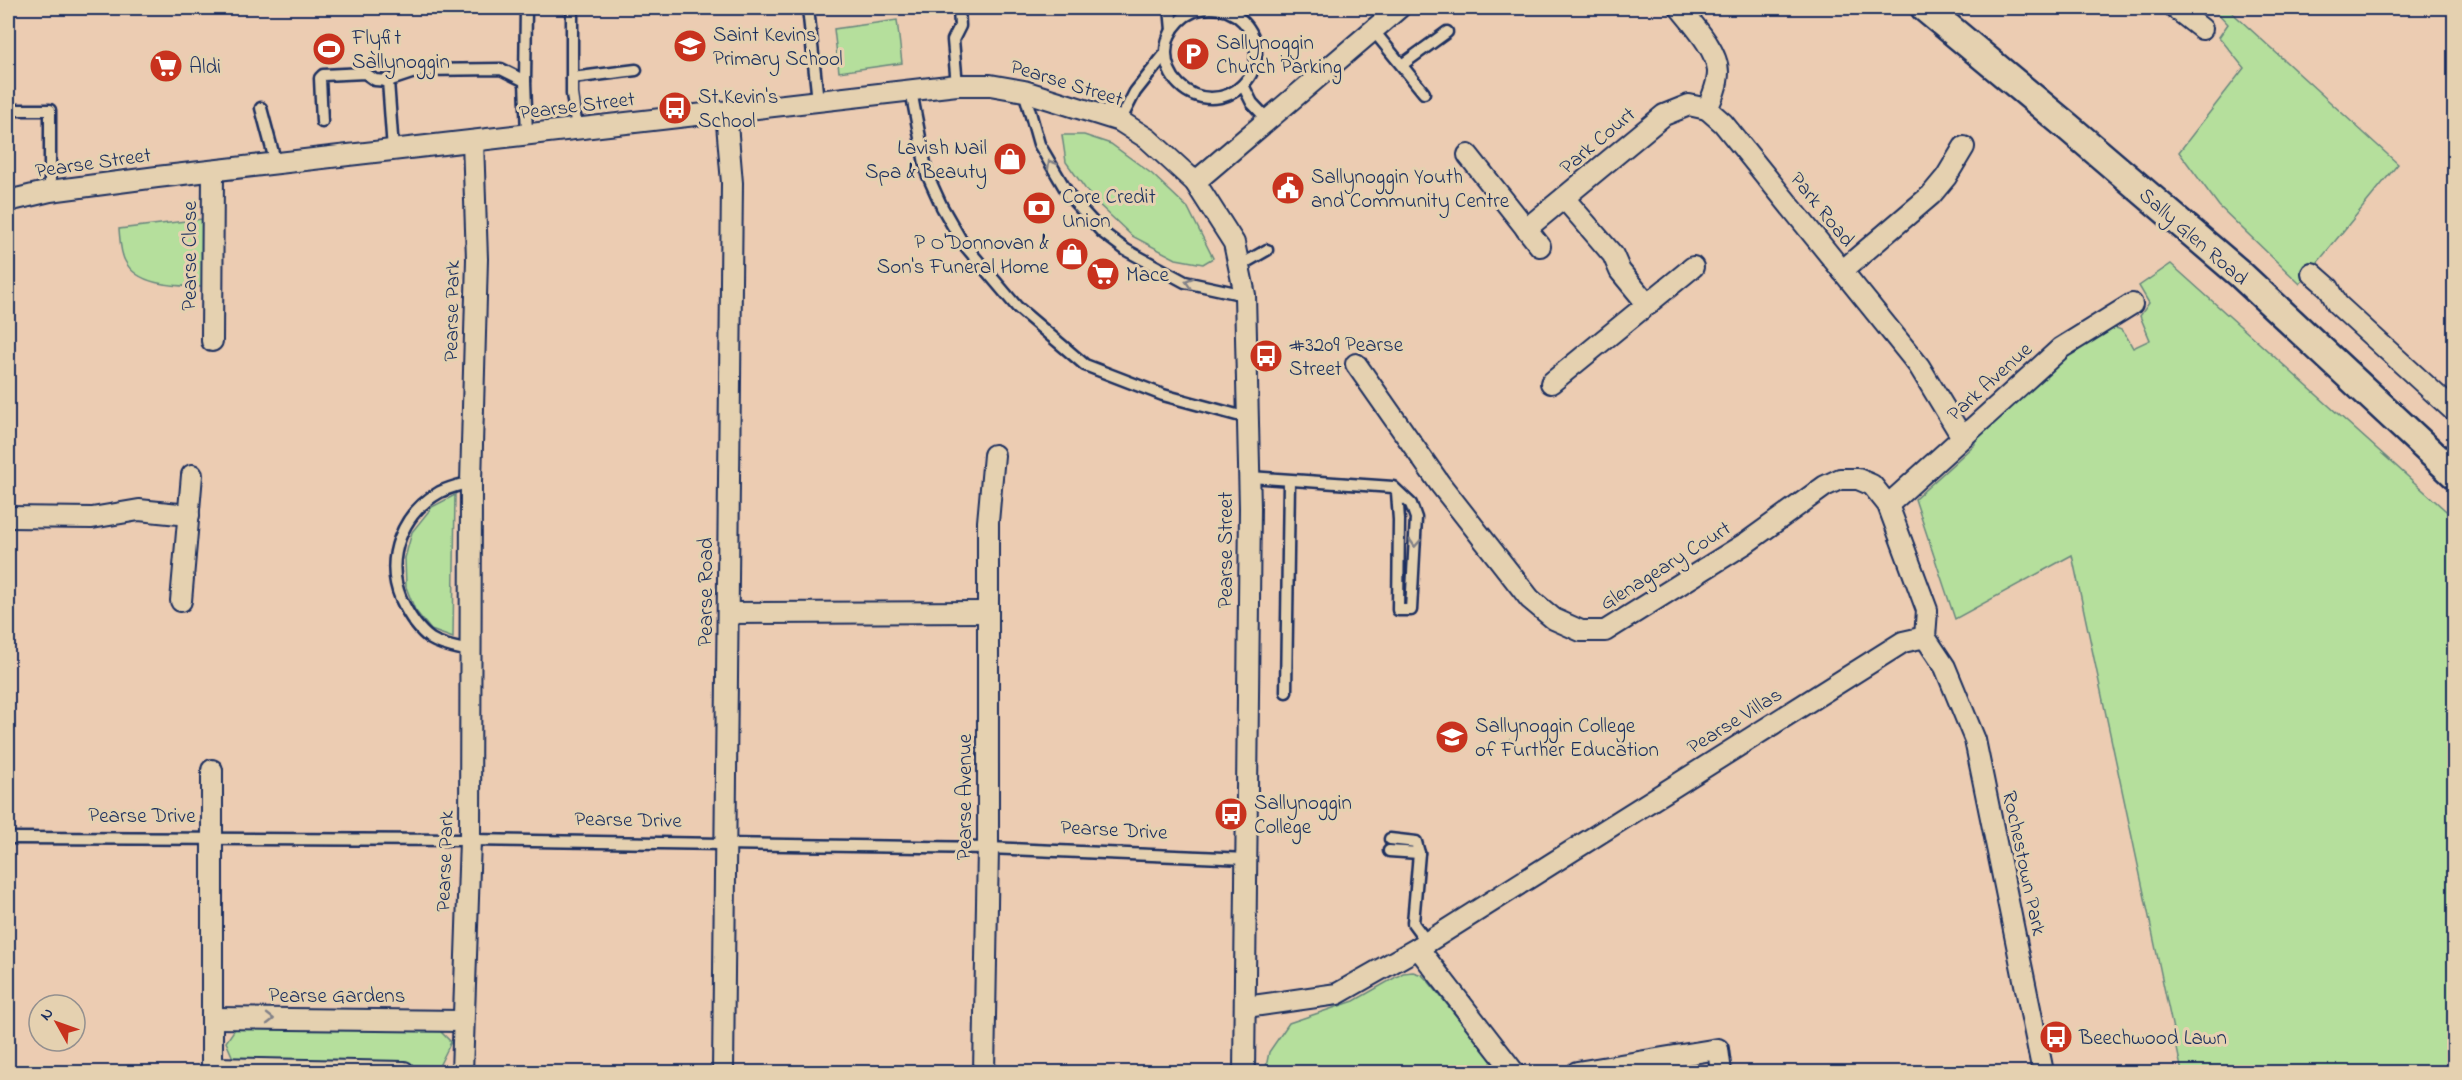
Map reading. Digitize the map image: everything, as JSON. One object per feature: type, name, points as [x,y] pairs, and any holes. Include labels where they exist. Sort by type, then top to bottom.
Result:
[{"type":"main road","name":"Sally Glen Road","points":[[1924,8],[2050,111],[2239,273],[2454,474]]},
{"type":"street","points":[[1195,182],[1399,8]]},
{"type":"street","points":[[1680,8],[1705,39],[1718,71],[1714,93],[1707,109]]},
{"type":"street","points":[[2175,8],[2202,29]]},
{"type":"street","name":"Pearse Street","points":[[8,201],[50,191],[213,171],[957,85],[990,85],[1024,91],[1120,121],[1148,139],[1195,182],[1234,243],[1245,295],[1250,477],[1244,1072]]},
{"type":"street","name":"Park Court","points":[[1526,229],[1664,116],[1689,105],[1707,109]]},
{"type":"street","name":"Park Road","points":[[1707,109],[1724,123],[1919,366],[1962,437]]},
{"type":"street","name":"Pearse Road","points":[[723,1072],[732,183],[726,112]]},
{"type":"street","name":"Pearse Park","points":[[462,1072],[470,840],[471,482],[477,259],[473,141]]},
{"type":"street","points":[[1842,272],[1931,195],[1946,177],[1964,147]]},
{"type":"street","points":[[1467,154],[1540,246]]},
{"type":"street","name":"Pearse Close","points":[[212,341],[213,171]]},
{"type":"street","points":[[1564,198],[1613,255],[1620,271],[1648,305]]},
{"type":"street","points":[[1551,383],[1693,267]]},
{"type":"street","points":[[2312,273],[2329,288],[2337,304],[2454,411]]},
{"type":"street","name":"Park Avenue","points":[[1888,505],[2061,348],[2132,304]]},
{"type":"street","name":"Glenageary Court","points":[[1356,364],[1440,484],[1530,598],[1554,619],[1581,632],[1605,631],[1746,543],[1825,486],[1840,478],[1858,479],[1872,485],[1888,505],[1927,610],[1925,637]]},
{"type":"street","name":"Pearse Avenue","points":[[984,1072],[988,848],[988,522],[994,455]]},
{"type":"street","points":[[181,601],[192,475]]},
{"type":"street","points":[[8,517],[92,518],[139,510],[189,514]]},
{"type":"street","points":[[729,612],[988,612]]},
{"type":"street","name":"Rochestown Park","points":[[1925,637],[1945,667],[1975,740],[2043,1072]]},
{"type":"street","name":"Pearse Villas","points":[[1245,1006],[1337,994],[1422,945],[1903,642],[1925,637]]},
{"type":"street","points":[[212,770],[212,1070],[404,1072]]},
{"type":"street","points":[[1422,945],[1508,1071]]},
{"type":"street","name":"Pearse Gardens","points":[[212,1018],[462,1021]]},
{"type":"street","points":[[1577,1072],[1718,1049],[1721,1072]]},
{"type":"lane","points":[[526,8],[527,135]]},
{"type":"lane","points":[[572,8],[572,78],[577,129]]},
{"type":"lane","points":[[808,8],[818,101]]},
{"type":"lane","points":[[957,85],[953,40],[960,26],[959,8]]},
{"type":"lane","points":[[1170,8],[1172,30]]},
{"type":"lane","points":[[1213,8],[1235,15],[1251,31],[1256,54],[1250,76],[1234,92],[1223,97],[1201,98],[1190,94],[1172,78],[1167,66],[1165,54],[1172,30],[1179,20],[1202,9],[1213,8]]},
{"type":"lane","points":[[1373,30],[1403,64],[1424,93]]},
{"type":"lane","points":[[1403,64],[1447,32]]},
{"type":"lane","points":[[1120,121],[1135,92],[1165,54]]},
{"type":"lane","points":[[322,122],[320,78],[323,75],[365,73],[375,80],[388,81],[421,70],[501,69],[525,81]]},
{"type":"lane","points":[[572,78],[636,70]]},
{"type":"lane","points":[[388,81],[393,150]]},
{"type":"lane","points":[[1243,85],[1252,103],[1269,121]]},
{"type":"lane","points":[[911,91],[927,174],[942,207],[962,243],[1017,308],[1085,365],[1163,394],[1248,418]]},
{"type":"lane","points":[[1024,91],[1039,144],[1070,197],[1102,232],[1126,250],[1185,282],[1245,295]]},
{"type":"lane","points":[[261,108],[276,164]]},
{"type":"lane","points":[[8,110],[50,110],[50,191]]},
{"type":"lane","points":[[1239,266],[1267,250]]},
{"type":"lane","points":[[1250,477],[1393,488],[1411,504],[1416,518],[1411,610],[1398,610],[1397,492]]},
{"type":"lane","points":[[1286,692],[1289,481]]},
{"type":"lane","points":[[470,651],[440,643],[420,629],[408,613],[398,591],[394,564],[400,535],[418,509],[439,493],[471,482]]},
{"type":"lane","name":"Pearse Drive","points":[[8,838],[470,840],[988,848],[1247,860]]},
{"type":"lane","points":[[1389,839],[1416,842],[1419,853],[1413,923],[1422,945]]},
{"type":"lane","points":[[1389,851],[1419,853]]},
{"type":"green space","points":[[2213,8],[2227,8],[2398,164],[2300,284],[2219,206],[2179,152],[2244,68],[2219,37],[2228,24]]},
{"type":"green space","points":[[897,20],[902,63],[839,72],[834,29]]},
{"type":"green space","points":[[1062,135],[1084,135],[1111,144],[1152,174],[1188,208],[1213,258],[1203,264],[1176,259],[1132,236],[1092,198],[1066,162]]},
{"type":"green space","points":[[202,219],[203,287],[171,285],[149,280],[131,270],[125,261],[121,250],[119,229]]},
{"type":"green space","points":[[2171,264],[2454,518],[2454,1072],[2182,1072],[2072,555],[1955,619],[1915,499],[1975,444],[1974,437],[2036,376],[2104,329],[2119,329],[2133,348],[2150,340],[2140,316],[2149,303],[2139,286]]},
{"type":"green space","points":[[455,495],[453,638],[431,630],[415,610],[406,587],[405,558],[412,532],[432,507]]},
{"type":"green space","points":[[1413,972],[1422,975],[1429,982],[1492,1061],[1488,1072],[1265,1072],[1269,1052],[1289,1023],[1354,1001],[1403,973]]},
{"type":"green space","points":[[235,1029],[438,1029],[451,1042],[439,1066],[233,1058],[226,1042]]},
{"type":"place","name":"Saint Kevins Primary School","points":[[690,46]]},
{"type":"place","name":"Flyfit Sallynoggin","points":[[329,49]]},
{"type":"place","name":"Sallynoggin Church Parking","points":[[1193,54]]},
{"type":"place","name":"Aldi","points":[[166,66]]},
{"type":"place","name":"St Kevin's School","points":[[675,108]]},
{"type":"place","name":"Lavish Nail Spa & Beauty","points":[[1010,159]]},
{"type":"place","name":"Sallynoggin Youth and Community Centre","points":[[1288,188]]},
{"type":"place","name":"Core Credit Union","points":[[1039,208]]},
{"type":"place","name":"P O'Donnovan & Son's Funeral Home","points":[[1072,254]]},
{"type":"place","name":"Mace","points":[[1103,274]]},
{"type":"place","name":"#3209 Pearse Street","points":[[1266,356]]},
{"type":"place","name":"Sallynoggin College of Further Education","points":[[1452,737]]},
{"type":"place","name":"Sallynoggin College","points":[[1231,814]]},
{"type":"place","name":"Beechwood Lawn","points":[[2056,1037]]}]
